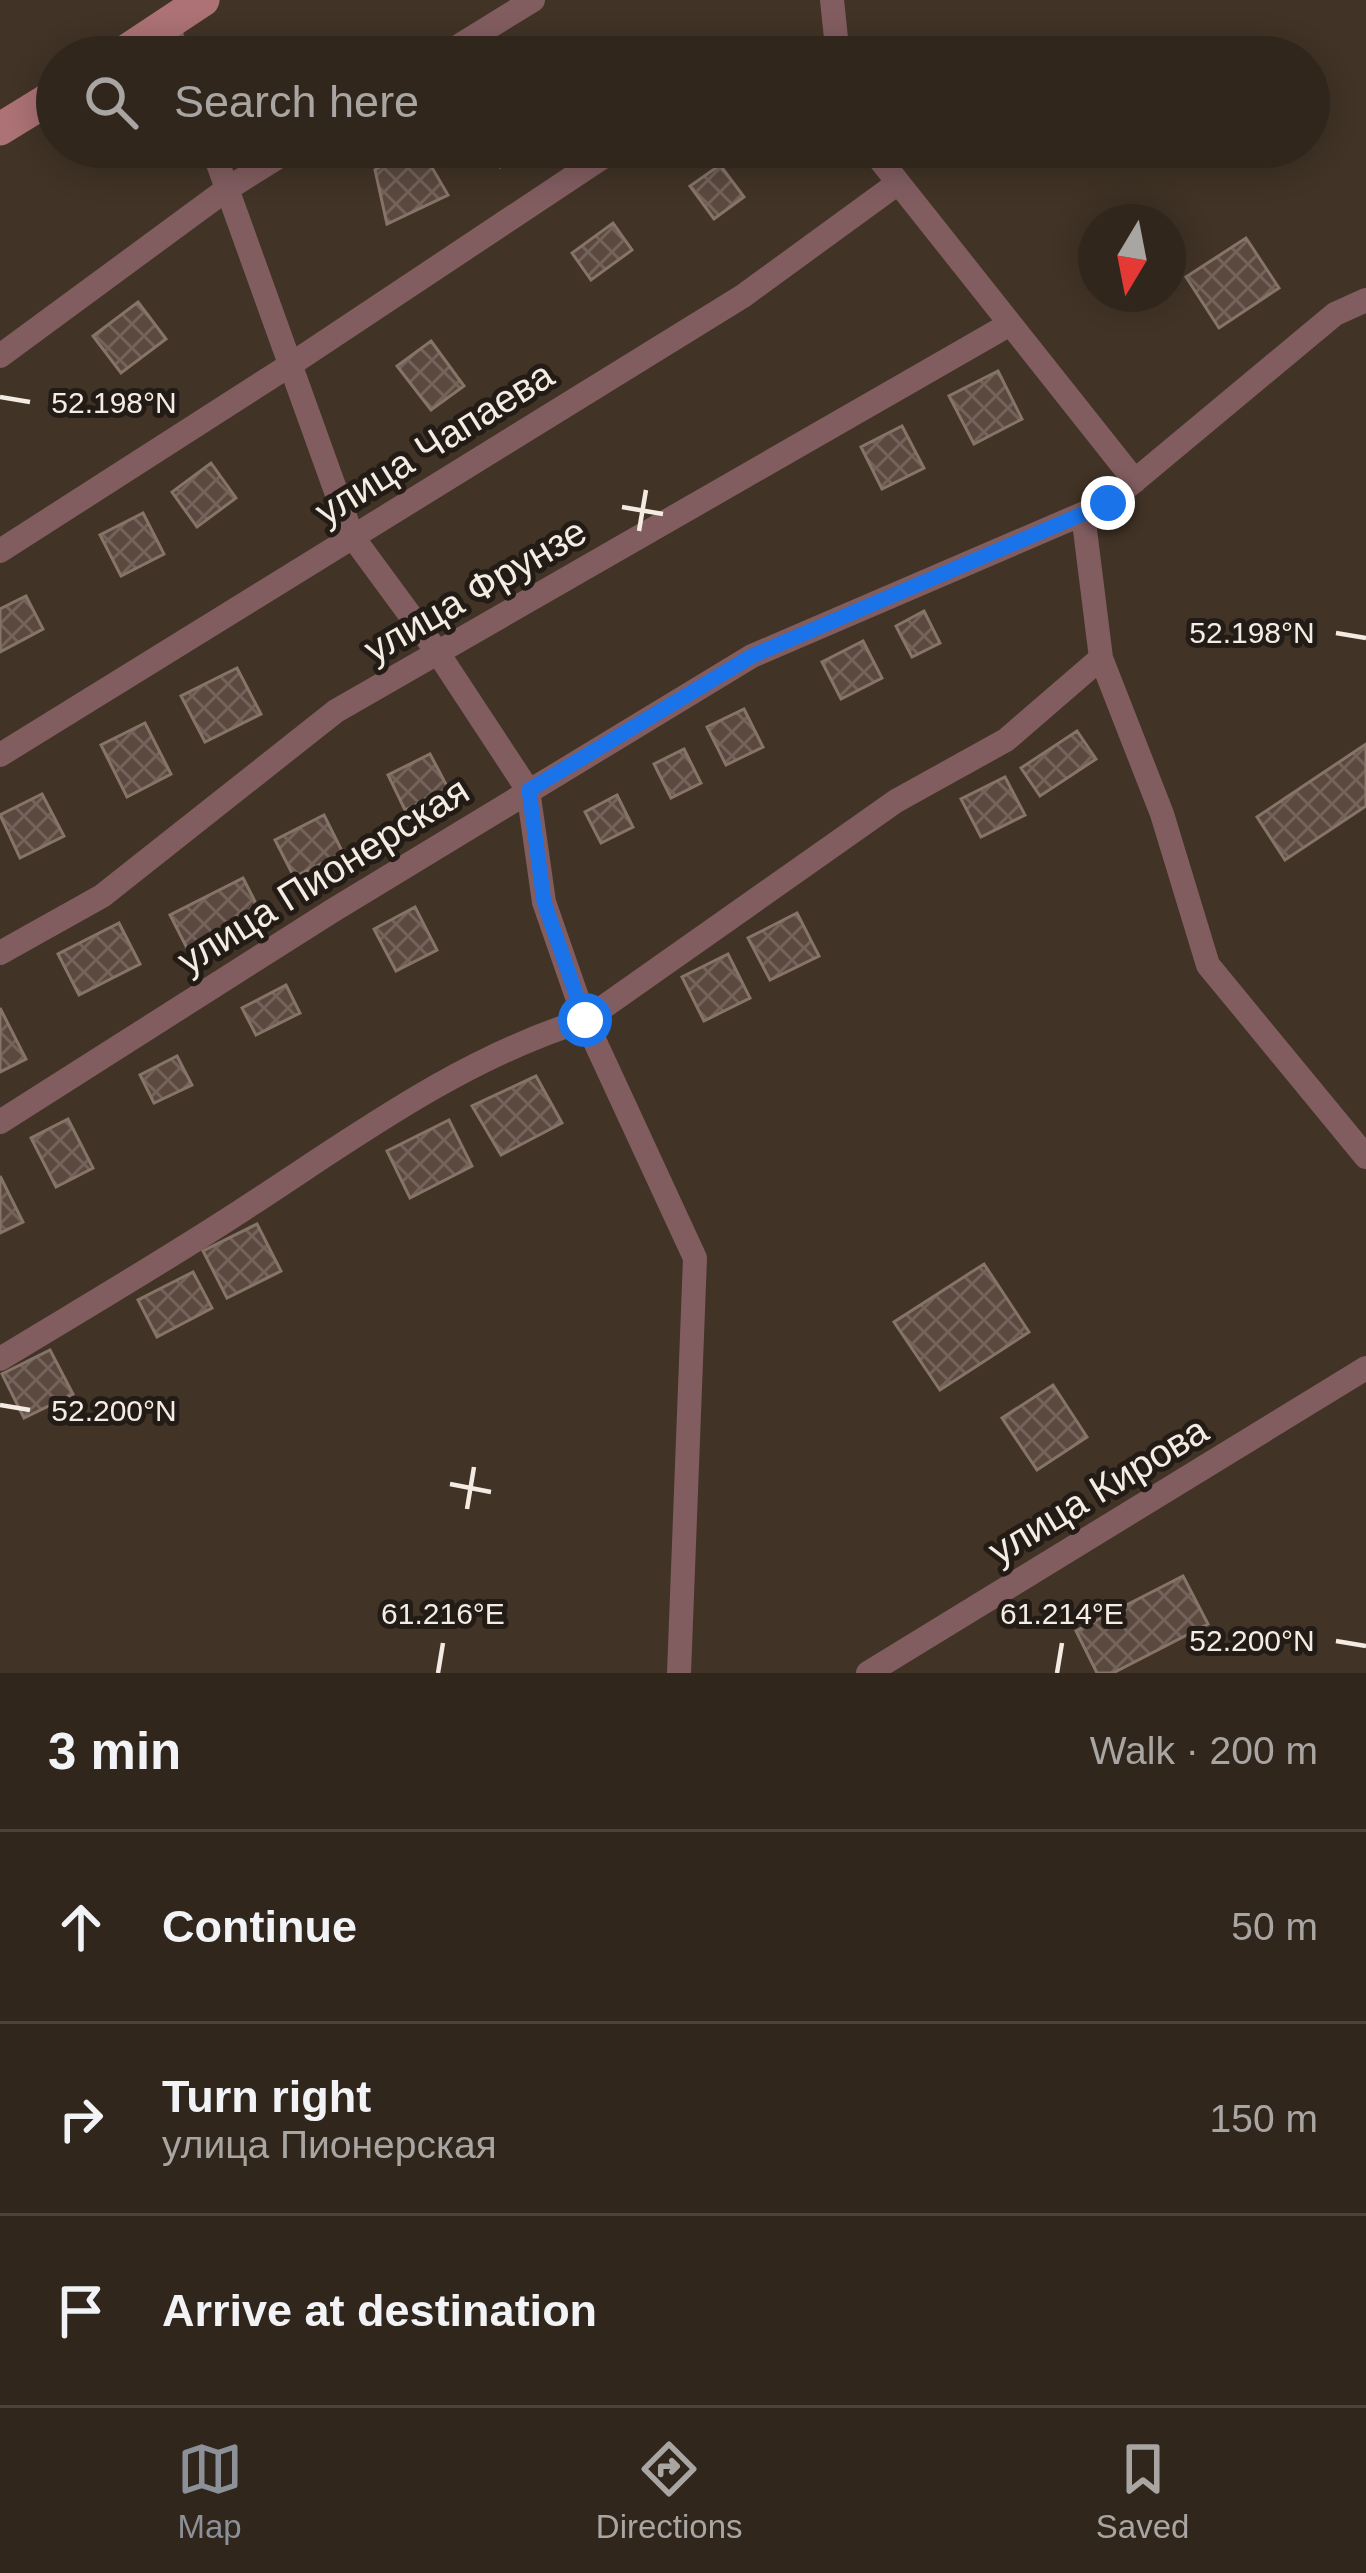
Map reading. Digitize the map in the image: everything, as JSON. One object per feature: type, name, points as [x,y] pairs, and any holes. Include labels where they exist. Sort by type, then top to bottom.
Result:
[{"type":"street","points":[[178,36],[203,0]]},
{"type":"street","points":[[475,36],[533,0]]},
{"type":"street","points":[[832,0],[834,36]]},
{"type":"street","points":[[0,129],[36,107]]},
{"type":"street","points":[[220,168],[352,536],[438,652],[529,790],[544,902],[585,1020],[694,1258],[679,1673]]},
{"type":"street","points":[[0,356],[260,168]]},
{"type":"street","points":[[0,551],[586,168]]},
{"type":"street","points":[[886,168],[1135,481]]},
{"type":"street","name":"улица Чапаева","points":[[0,755],[743,296],[898,183]]},
{"type":"street","name":"улица Пионерская","points":[[0,1122],[752,656],[1108,503],[1335,314],[1366,300]]},
{"type":"street","name":"улица Фрунзе","points":[[0,953],[102,896],[336,711],[1010,324]]},
{"type":"street","points":[[1082,514],[1101,658],[1162,814],[1208,965],[1366,1157]]},
{"type":"street","points":[[0,1359],[472,1065],[531,1036],[585,1020],[896,801],[1006,740],[1101,658]]},
{"type":"street","name":"улица Кирова","points":[[868,1673],[1366,1368]]},
{"type":"building","points":[[432,168],[448,195],[387,224],[375,170]]},
{"type":"building","points":[[722,168],[744,197],[714,219],[690,186]]},
{"type":"building","points":[[613,223],[632,250],[591,280],[572,253]]},
{"type":"building","points":[[1246,238],[1279,288],[1219,328],[1186,277]]},
{"type":"building","points":[[138,302],[166,339],[121,373],[93,336]]},
{"type":"building","points":[[431,341],[464,386],[431,410],[397,366]]},
{"type":"building","points":[[998,371],[1022,419],[974,444],[949,396]]},
{"type":"building","points":[[902,426],[924,468],[882,489],[861,447]]},
{"type":"building","points":[[211,463],[236,498],[197,527],[172,492]]},
{"type":"building","points":[[143,513],[164,554],[121,576],[100,535]]},
{"type":"building","points":[[26,596],[43,629],[0,652],[0,609]]},
{"type":"building","points":[[924,611],[940,643],[912,657],[896,626]]},
{"type":"building","points":[[863,641],[882,678],[841,699],[822,662]]},
{"type":"building","points":[[237,668],[261,714],[205,742],[181,696]]},
{"type":"building","points":[[744,709],[763,747],[726,765],[707,727]]},
{"type":"building","points":[[145,723],[171,774],[127,797],[101,745]]},
{"type":"building","points":[[1077,731],[1096,759],[1040,796],[1021,768]]},
{"type":"building","points":[[1366,744],[1366,806],[1285,860],[1257,817]]},
{"type":"building","points":[[684,749],[701,783],[671,798],[654,764]]},
{"type":"building","points":[[430,754],[448,788],[405,810],[388,775]]},
{"type":"building","points":[[1005,777],[1025,815],[981,837],[961,799]]},
{"type":"building","points":[[42,794],[64,836],[20,858],[0,815]]},
{"type":"building","points":[[617,795],[633,827],[601,843],[585,812]]},
{"type":"building","points":[[324,815],[343,853],[294,877],[275,840]]},
{"type":"building","points":[[243,878],[264,919],[191,956],[170,915]]},
{"type":"building","points":[[415,907],[437,950],[396,971],[374,929]]},
{"type":"building","points":[[797,913],[819,956],[770,980],[748,938]]},
{"type":"building","points":[[119,923],[140,964],[79,995],[58,954]]},
{"type":"building","points":[[728,954],[750,998],[704,1021],[682,977]]},
{"type":"building","points":[[286,985],[300,1013],[256,1035],[242,1008]]},
{"type":"building","points":[[0,1008],[26,1059],[0,1072]]},
{"type":"building","points":[[177,1056],[192,1085],[154,1103],[140,1075]]},
{"type":"building","points":[[536,1076],[562,1123],[501,1155],[472,1106]]},
{"type":"building","points":[[68,1119],[93,1168],[56,1187],[31,1138]]},
{"type":"building","points":[[449,1120],[472,1166],[410,1198],[387,1151]]},
{"type":"building","points":[[0,1176],[23,1222],[0,1233]]},
{"type":"building","points":[[257,1224],[281,1271],[227,1298],[203,1251]]},
{"type":"building","points":[[984,1264],[1029,1332],[940,1390],[894,1322]]},
{"type":"building","points":[[193,1272],[212,1308],[157,1337],[138,1300]]},
{"type":"building","points":[[50,1350],[73,1394],[24,1418],[2,1374]]},
{"type":"building","points":[[1053,1385],[1087,1437],[1037,1470],[1002,1418]]},
{"type":"building","points":[[1183,1576],[1208,1624],[1113,1673],[1097,1673],[1076,1631]]},
{"type":"route","points":[[585,1020],[544,902],[529,790],[752,656],[1108,503]]}]
